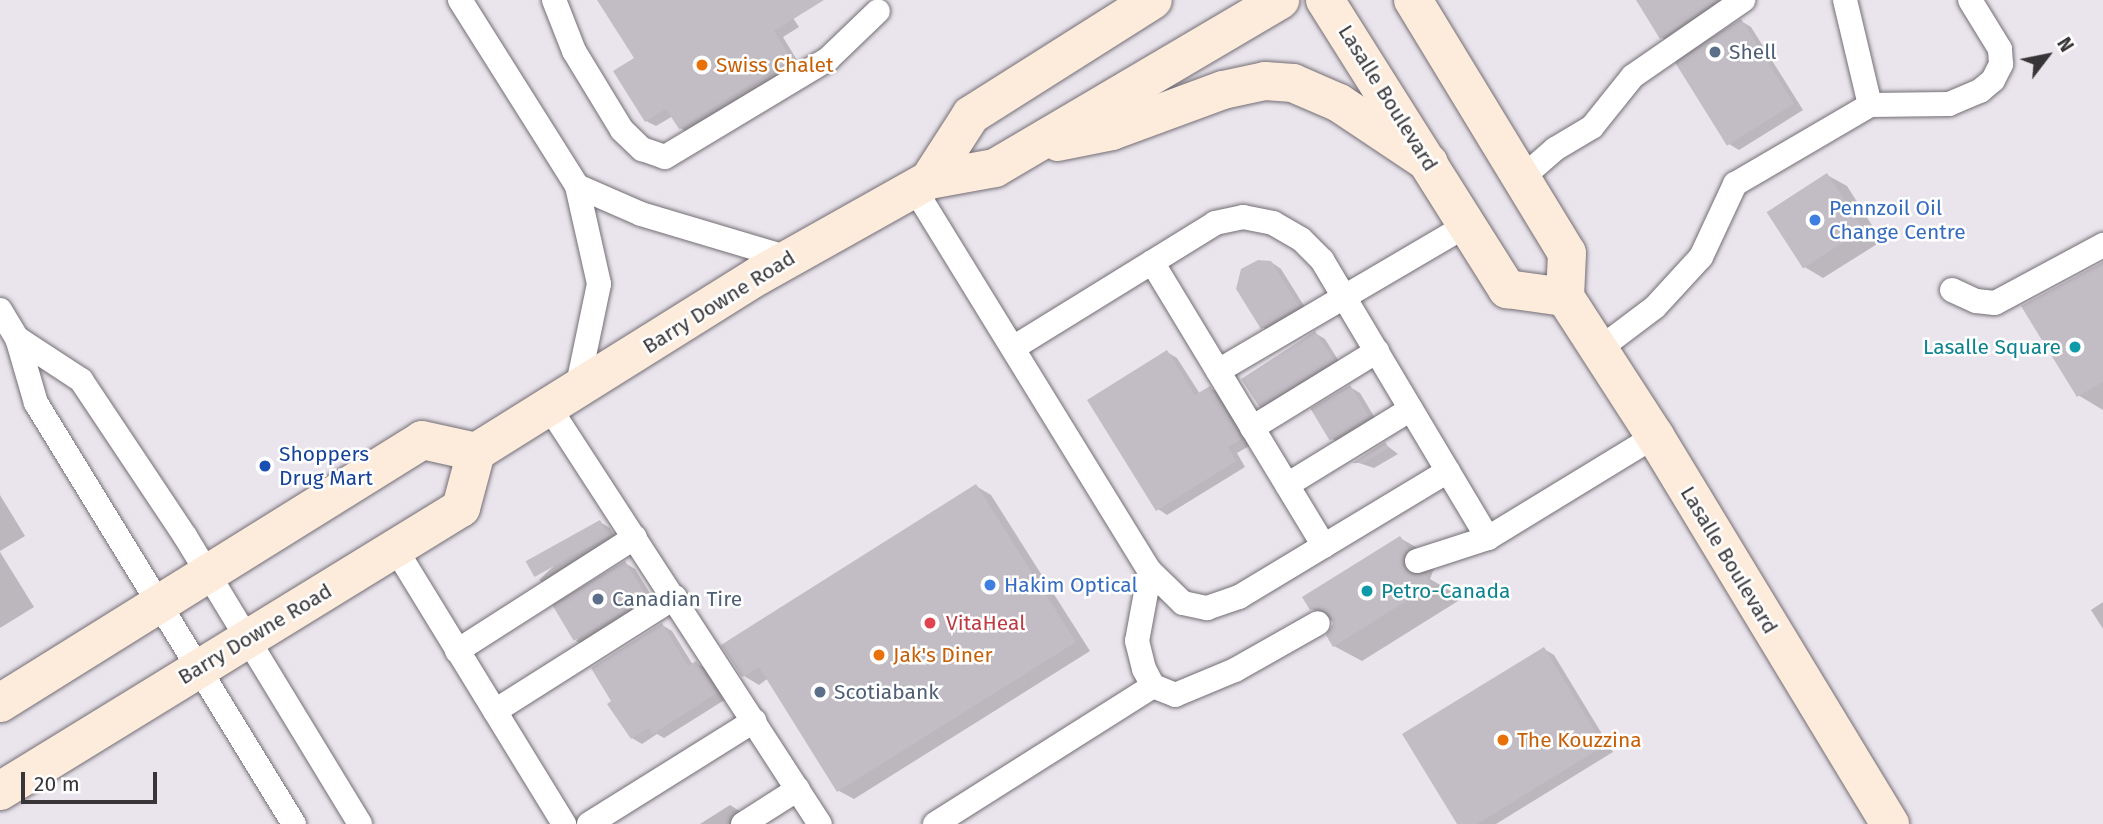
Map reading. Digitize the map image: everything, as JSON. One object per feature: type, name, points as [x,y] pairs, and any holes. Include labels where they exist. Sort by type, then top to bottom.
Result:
[{"type":"main road","name":"Barry Downe Road","points":[[921,184],[971,115],[1153,0]]},
{"type":"main road","name":"Barry Downe Road","points":[[0,791],[461,508],[476,452],[789,258],[921,184],[995,168],[1280,0]]},
{"type":"main road","name":"Lasalle Boulevard","points":[[1325,0],[1507,289],[1565,297],[1655,436],[1890,824]]},
{"type":"main road","points":[[1413,0],[1567,253],[1565,297]]},
{"type":"main road","points":[[1028,148],[1112,131],[1223,90],[1265,81],[1293,83],[1339,103],[1429,163]]},
{"type":"main road","points":[[0,703],[422,440],[476,452]]},
{"type":"lane","points":[[460,0],[577,186],[599,284],[563,398],[635,537],[820,824]]},
{"type":"lane","points":[[554,0],[574,51],[622,130],[642,149],[665,157],[828,59],[878,11]]},
{"type":"lane","points":[[1523,177],[1555,149],[1592,127],[1633,76],[1743,0]]},
{"type":"lane","points":[[1845,0],[1870,105]]},
{"type":"lane","points":[[1598,349],[1655,307],[1701,257],[1735,184],[1870,105],[1949,104],[1980,91],[1993,80],[2001,64],[2000,49],[1970,0]]},
{"type":"lane","points":[[921,184],[1013,348],[1150,571],[1183,603],[1207,608],[1239,597],[1448,471]]},
{"type":"lane","points":[[577,186],[641,214],[789,258]]},
{"type":"lane","points":[[1013,348],[1215,223],[1243,217],[1273,223],[1301,239],[1322,260],[1488,538]]},
{"type":"lane","points":[[1218,371],[1467,225]]},
{"type":"lane","points":[[1952,290],[1976,302],[1995,303],[2103,245]]},
{"type":"lane","points":[[1152,262],[1324,546]]},
{"type":"lane","points":[[0,310],[17,338],[36,403],[201,667],[294,824]]},
{"type":"lane","points":[[17,338],[81,380],[208,573],[360,824]]},
{"type":"lane","points":[[1252,428],[1377,351]]},
{"type":"lane","points":[[1287,485],[1411,409]]},
{"type":"lane","points":[[1417,561],[1488,538],[1655,436]]},
{"type":"lane","points":[[457,651],[635,537]]},
{"type":"lane","points":[[395,548],[564,824]]},
{"type":"lane","points":[[1150,571],[1137,640],[1144,669],[1153,686],[1175,695],[1202,686],[1318,623]]},
{"type":"lane","points":[[495,711],[675,597]]},
{"type":"lane","points":[[935,824],[1153,686]]},
{"type":"lane","points":[[589,824],[754,721]]},
{"type":"lane","points":[[743,824],[798,789]]},
{"type":"building","name":"Swiss Chalet","points":[[597,0],[824,0],[774,31],[791,59],[679,129],[666,109],[645,122],[613,71],[634,58]]},
{"type":"building","points":[[1636,0],[1717,0],[1660,39]]},
{"type":"building","name":"Shell","points":[[1741,19],[1794,104],[1727,146],[1674,61]]},
{"type":"building","name":"Pennzoil Oil Change Centre","points":[[1827,173],[1863,229],[1803,268],[1767,212]]},
{"type":"building","points":[[1258,260],[1271,261],[1299,306],[1261,329],[1236,289],[1241,269]]},
{"type":"building","name":"Lasalle Square","points":[[2103,262],[2103,382],[2077,397],[2021,306]]},
{"type":"building","points":[[1315,331],[1334,360],[1260,408],[1241,379]]},
{"type":"building","points":[[1167,350],[1195,395],[1210,386],[1242,439],[1228,447],[1236,461],[1156,511],[1087,400]]},
{"type":"building","points":[[1350,385],[1369,417],[1330,440],[1311,409]]},
{"type":"building","points":[[1385,442],[1389,448],[1363,463],[1352,463]]},
{"type":"building","points":[[976,484],[1076,642],[837,792],[759,667],[742,677],[721,645]]},
{"type":"building","points":[[600,520],[609,536],[534,577],[526,561]]},
{"type":"building","name":"Petro-Canada","points":[[1400,536],[1409,549],[1403,557],[1403,566],[1413,575],[1425,574],[1432,585],[1333,647],[1326,635],[1333,624],[1331,615],[1319,608],[1310,610],[1302,597]]},
{"type":"building","points":[[625,561],[647,597],[574,641],[552,605]]},
{"type":"building","points":[[662,623],[688,666],[696,661],[717,693],[653,734],[649,728],[631,739],[607,704],[611,701],[591,668]]},
{"type":"building","name":"The Kouzzina","points":[[1544,647],[1604,746],[1477,824],[1457,824],[1402,734]]},
{"type":"place","name":"Shell","points":[[1715,52]]},
{"type":"place","name":"Swiss Chalet","points":[[702,65]]},
{"type":"place","name":"Pennzoil Oil Change Centre","points":[[1815,220]]},
{"type":"place","name":"Lasalle Square","points":[[2075,347]]},
{"type":"place","name":"Shoppers Drug Mart","points":[[265,466]]},
{"type":"place","name":"Hakim Optical","points":[[990,585]]},
{"type":"place","name":"Petro-Canada","points":[[1367,591]]},
{"type":"place","name":"Canadian Tire","points":[[598,599]]},
{"type":"place","name":"VitaHeal","points":[[930,623]]},
{"type":"place","name":"Jak's Diner","points":[[879,655]]},
{"type":"place","name":"Scotiabank","points":[[820,692]]},
{"type":"place","name":"The Kouzzina","points":[[1503,740]]}]
